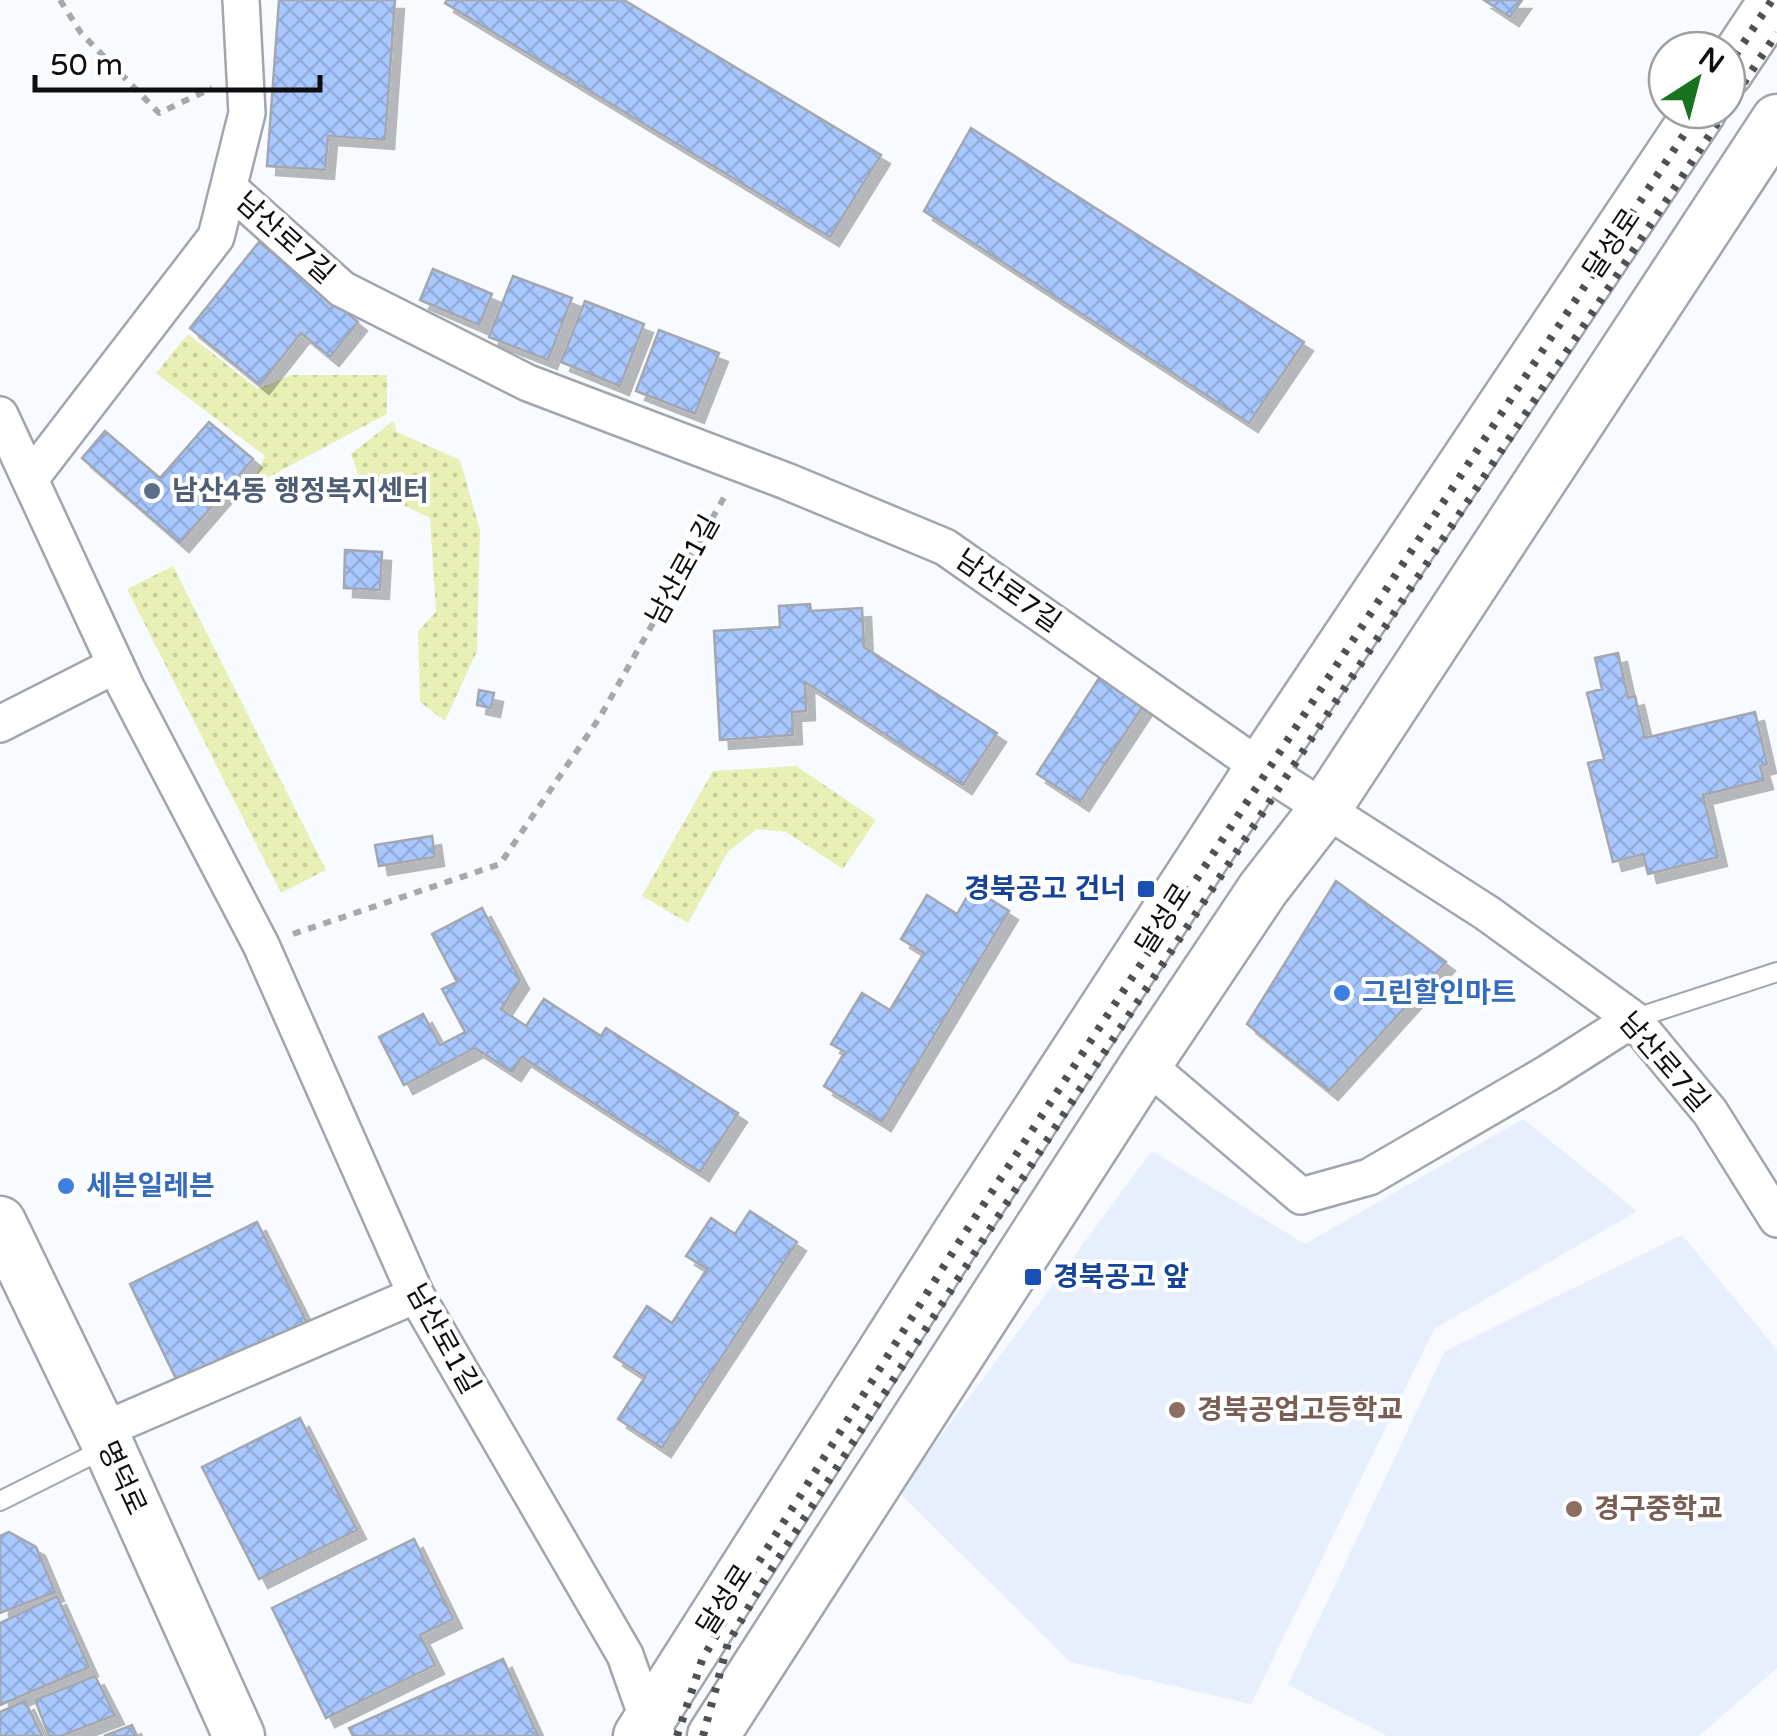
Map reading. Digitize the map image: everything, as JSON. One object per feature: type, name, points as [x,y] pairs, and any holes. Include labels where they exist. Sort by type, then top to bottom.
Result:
[{"type":"main road","points":[[1747,42],[1775,0]]},
{"type":"main road","points":[[713,1736],[1146,1064],[1263,889],[1325,809],[1777,120]]},
{"type":"main road","name":"달성로","points":[[648,1731],[958,1234],[1262,768],[1689,130]]},
{"type":"main road","name":"명덕로","points":[[0,1222],[105,1439],[240,1736]]},
{"type":"street","name":"남산로7길","points":[[241,0],[247,113],[229,188],[342,290],[528,383],[945,547],[1262,768],[1487,913],[1633,1019],[1710,1112],[1777,1219]]},
{"type":"street","points":[[30,479],[216,237],[229,188]]},
{"type":"street","name":"남산로1길","points":[[0,415],[116,665],[261,945],[416,1295],[625,1654],[648,1731]]},
{"type":"street","points":[[0,724],[116,665]]},
{"type":"street","points":[[1146,1064],[1300,1196],[1369,1177],[1633,1019]]},
{"type":"street","points":[[105,1439],[416,1295]]},
{"type":"lane","points":[[1633,1019],[1777,972]]},
{"type":"lane","points":[[0,1500],[105,1439]]},
{"type":"path","points":[[60,0],[81,34],[159,113],[245,72]]},
{"type":"path","name":"남산로1길","points":[[261,945],[500,864],[600,718],[742,467]]},
{"type":"shaded area","name":"경북공업고등학교","points":[[1523,1119],[1637,1211],[1434,1329],[1251,1704],[1070,1662],[899,1492],[1152,1151],[1305,1244]]},
{"type":"shaded area","name":"경구중학교","points":[[1682,1235],[1777,1350],[1777,1668],[1699,1736],[1387,1736],[1288,1685],[1445,1351]]},
{"type":"green space","points":[[188,334],[258,389],[291,375],[387,375],[387,414],[250,487],[265,456],[156,373]]},
{"type":"green space","points":[[393,421],[397,432],[460,460],[480,530],[477,651],[445,721],[420,702],[418,631],[436,612],[430,518],[362,485],[351,454]]},
{"type":"green space","points":[[173,566],[326,870],[281,893],[127,589]]},
{"type":"green space","points":[[796,766],[876,820],[843,869],[786,832],[757,829],[728,852],[688,923],[642,896],[713,771]]},
{"type":"building","points":[[279,0],[395,0],[385,140],[328,136],[325,170],[267,166]]},
{"type":"building","points":[[624,0],[881,155],[830,237],[445,3]]},
{"type":"building","points":[[1484,0],[1522,0],[1510,17]]},
{"type":"building","points":[[971,128],[1304,342],[1249,423],[924,211]]},
{"type":"building","points":[[259,242],[358,322],[330,357],[301,333],[260,385],[190,328]]},
{"type":"building","points":[[433,269],[492,294],[479,325],[420,300]]},
{"type":"building","points":[[513,276],[572,298],[548,360],[489,337]]},
{"type":"building","points":[[585,301],[644,324],[620,386],[561,362]]},
{"type":"building","points":[[659,330],[719,353],[695,414],[636,391]]},
{"type":"building","points":[[209,422],[253,459],[180,543],[82,458],[105,431],[160,478]]},
{"type":"building","points":[[345,550],[382,552],[380,590],[344,588]]},
{"type":"building","points":[[810,604],[811,611],[862,608],[864,647],[997,733],[963,785],[805,682],[806,711],[792,712],[793,735],[720,740],[714,631],[780,627],[779,606]]},
{"type":"building","points":[[1618,653],[1628,698],[1635,696],[1645,738],[1755,712],[1767,764],[1760,766],[1764,780],[1703,795],[1718,857],[1648,874],[1643,854],[1613,862],[1588,763],[1604,759],[1587,693],[1602,689],[1595,658]]},
{"type":"building","points":[[1103,672],[1147,700],[1080,802],[1037,774]]},
{"type":"building","points":[[479,690],[494,693],[491,708],[477,705]]},
{"type":"building","points":[[432,836],[435,857],[379,866],[375,845]]},
{"type":"building","name":"그린할인마트","points":[[1336,881],[1446,962],[1329,1091],[1247,1024]]},
{"type":"building","points":[[972,888],[1009,911],[882,1122],[824,1086],[845,1052],[831,1044],[862,993],[890,1010],[924,953],[901,939],[927,895],[957,914]]},
{"type":"building","points":[[482,908],[520,980],[501,1009],[526,1026],[544,999],[601,1036],[606,1028],[738,1113],[700,1172],[522,1057],[512,1072],[475,1048],[404,1085],[379,1037],[423,1014],[440,1045],[465,1032],[442,989],[457,982],[432,934]]},
{"type":"building","points":[[750,1211],[797,1242],[662,1448],[618,1419],[645,1377],[614,1357],[647,1306],[672,1323],[707,1269],[686,1256],[711,1218],[735,1234]]},
{"type":"building","points":[[257,1222],[308,1325],[180,1387],[130,1284]]},
{"type":"building","points":[[300,1418],[357,1530],[259,1579],[202,1467]]},
{"type":"building","points":[[9,1532],[36,1547],[55,1592],[0,1613],[0,1536]]},
{"type":"building","points":[[414,1539],[453,1619],[420,1635],[435,1665],[326,1718],[272,1608]]},
{"type":"building","points":[[57,1596],[89,1667],[0,1705],[0,1623]]},
{"type":"building","points":[[503,1659],[538,1736],[353,1736],[349,1728]]},
{"type":"building","points":[[95,1676],[115,1715],[61,1736],[49,1736],[35,1700]]},
{"type":"building","points":[[25,1701],[42,1736],[0,1736],[0,1712]]},
{"type":"building","points":[[132,1725],[137,1736],[104,1736]]},
{"type":"railway","points":[[1747,38],[1772,0]]},
{"type":"railway","points":[[1747,78],[1777,33]]},
{"type":"railway","points":[[743,1587],[961,1239],[1687,130]]},
{"type":"railway","points":[[703,1736],[728,1643],[764,1581],[1075,1097],[1713,130]]},
{"type":"railway","points":[[677,1736],[702,1660],[726,1618]]},
{"type":"place","name":"남산4동 행정복지센터","points":[[152,491]]},
{"type":"place","name":"경북공고 건너","points":[[1146,889]]},
{"type":"place","name":"그린할인마트","points":[[1342,993]]},
{"type":"place","name":"세븐일레븐","points":[[66,1186]]},
{"type":"place","name":"경북공고 앞","points":[[1033,1277]]},
{"type":"place","name":"경북공업고등학교","points":[[1177,1410]]},
{"type":"place","name":"경구중학교","points":[[1574,1509]]}]
